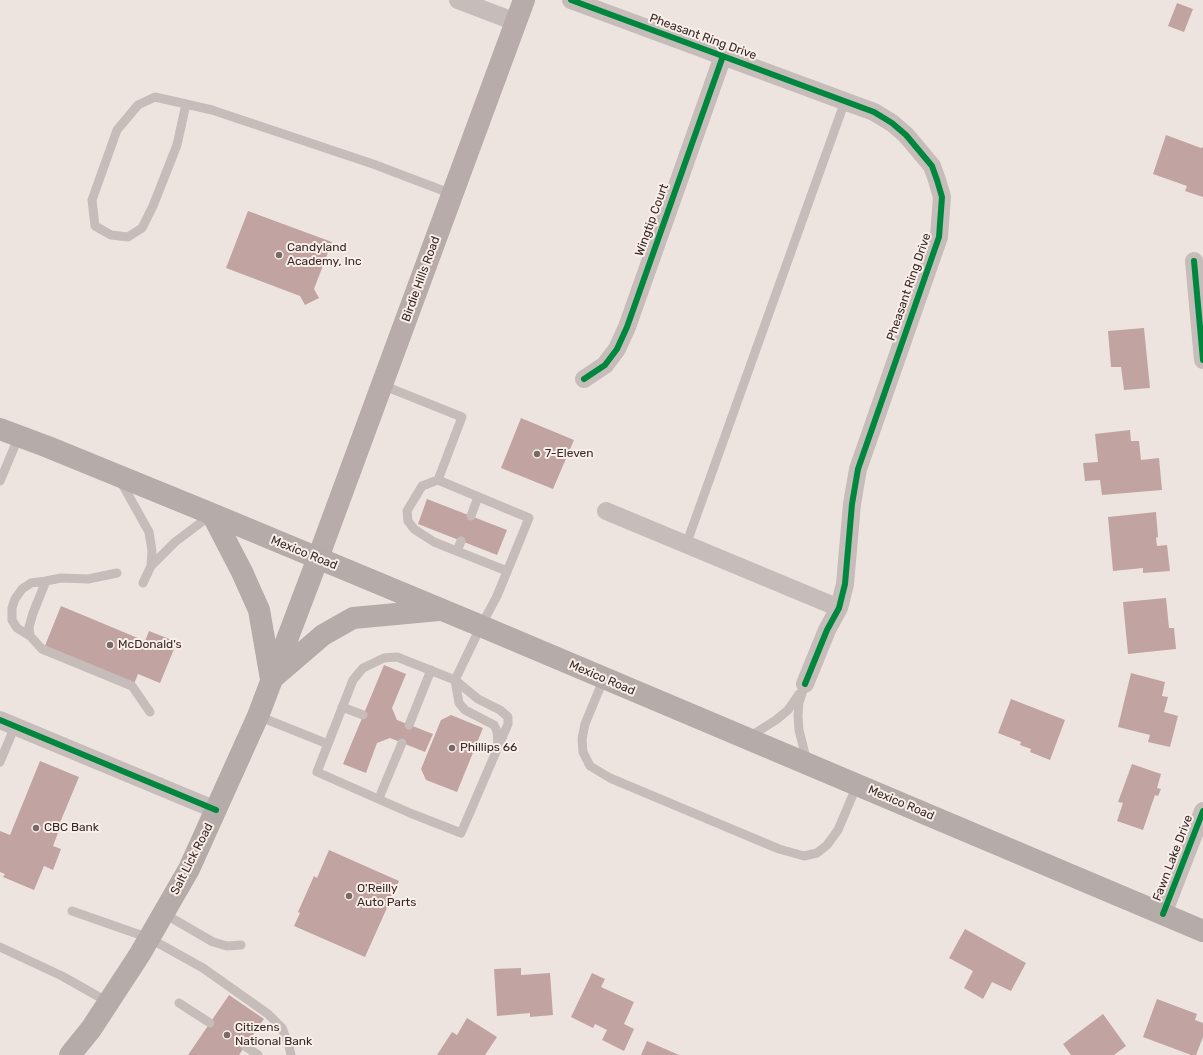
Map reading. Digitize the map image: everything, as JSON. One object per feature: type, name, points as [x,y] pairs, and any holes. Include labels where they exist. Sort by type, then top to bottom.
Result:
[{"type":"main road","name":"Birdie Hills Road","points":[[318,558],[524,0]]},
{"type":"main road","name":"Mexico Road","points":[[10,433],[212,514],[481,626],[1203,931]]},
{"type":"main road","points":[[212,514],[242,572],[259,610],[271,679]]},
{"type":"main road","name":"Salt Lick Road","points":[[70,1055],[90,1029],[140,954],[189,869],[258,716],[318,558]]},
{"type":"main road","points":[[271,679],[323,635],[352,618],[442,610]]},
{"type":"street","points":[[458,0],[516,22]]},
{"type":"street","name":"Pheasant Ring Drive","points":[[571,0],[874,112],[892,123],[906,135],[932,166],[942,197],[939,237],[858,469],[852,504],[845,584],[839,608],[827,630],[805,684]]},
{"type":"street","name":"Wingtip Court","points":[[584,379],[605,365],[617,349],[627,327],[723,56]]},
{"type":"street","points":[[1194,261],[1203,360]]},
{"type":"street","points":[[606,511],[839,608]]},
{"type":"street","points":[[7,723],[216,810]]},
{"type":"street","name":"Fawn Lake Drive","points":[[1163,914],[1203,811]]},
{"type":"lane","points":[[186,104],[176,145],[153,206],[142,228],[128,237],[111,235],[95,226],[92,200],[117,130],[138,105],[155,97],[186,104],[212,110],[358,159],[452,194]]},
{"type":"lane","points":[[686,544],[844,101]]},
{"type":"lane","points":[[382,385],[462,417],[438,480]]},
{"type":"lane","points":[[0,481],[10,433]]},
{"type":"lane","points":[[117,476],[149,532],[152,551],[151,566]]},
{"type":"lane","points":[[498,749],[497,731],[494,725],[465,710],[459,702],[455,680],[497,596],[529,518],[438,480],[422,486],[407,511],[408,521],[414,529],[434,542],[507,571]]},
{"type":"lane","points":[[471,516],[478,497]]},
{"type":"lane","points":[[143,583],[151,566],[175,542],[212,514]]},
{"type":"lane","points":[[457,551],[461,541]]},
{"type":"lane","points":[[117,573],[88,579],[61,578],[30,583],[15,599],[12,608],[12,620],[17,628],[30,636],[42,649],[132,686],[150,712]]},
{"type":"lane","points":[[30,636],[29,627],[33,613],[46,581]]},
{"type":"lane","points":[[397,656],[431,670],[455,680],[478,700],[500,710],[508,717],[508,724],[498,749],[461,833],[410,813],[379,798],[317,772],[352,680],[363,668],[384,658],[397,656]]},
{"type":"lane","points":[[409,725],[431,670]]},
{"type":"lane","points":[[604,678],[585,724],[582,739],[583,752],[590,766],[610,778],[779,849],[804,856],[817,853],[827,845],[838,830],[856,785]]},
{"type":"lane","points":[[746,738],[776,720],[788,710],[805,684]]},
{"type":"lane","points":[[805,684],[799,703],[798,715],[799,730],[807,764]]},
{"type":"lane","points":[[342,707],[363,715]]},
{"type":"lane","points":[[258,716],[328,744]]},
{"type":"lane","points":[[0,762],[7,723]]},
{"type":"lane","points":[[379,798],[402,743]]},
{"type":"lane","points":[[72,911],[149,938],[203,968],[268,1014],[282,1028],[291,1055]]},
{"type":"lane","points":[[164,913],[213,942],[227,946],[241,945]]},
{"type":"lane","points":[[0,947],[62,976],[108,1002]]},
{"type":"lane","points":[[179,1003],[210,1023]]},
{"type":"lane","points":[[245,1046],[258,1055]]},
{"type":"building","points":[[1177,3],[1193,9],[1184,32],[1168,26]]},
{"type":"building","points":[[1166,135],[1201,148],[1203,147],[1203,197],[1185,191],[1187,186],[1153,174]]},
{"type":"building","name":"Candyland Academy, Inc","points":[[248,211],[332,242],[314,289],[319,298],[305,305],[300,296],[226,268]]},
{"type":"building","points":[[1144,328],[1150,388],[1124,390],[1121,367],[1111,367],[1108,331]]},
{"type":"building","name":"7-Eleven","points":[[521,418],[574,440],[553,489],[501,468]]},
{"type":"building","points":[[1130,430],[1131,441],[1139,441],[1141,460],[1159,458],[1162,490],[1102,495],[1100,480],[1085,481],[1083,463],[1098,462],[1095,434]]},
{"type":"building","points":[[427,499],[507,530],[497,555],[418,524]]},
{"type":"building","points":[[1156,512],[1158,537],[1156,538],[1157,546],[1167,545],[1170,571],[1143,573],[1143,568],[1113,571],[1108,517]]},
{"type":"building","points":[[1166,598],[1169,628],[1174,628],[1176,649],[1128,654],[1123,602]]},
{"type":"building","name":"McDonald's","points":[[61,606],[145,641],[149,631],[177,642],[160,683],[138,674],[134,684],[44,648]]},
{"type":"building","name":"Phillips 66","points":[[384,665],[406,674],[392,708],[397,720],[433,734],[425,752],[390,738],[377,743],[366,773],[343,764]]},
{"type":"building","points":[[1131,673],[1165,682],[1162,696],[1168,697],[1164,712],[1178,716],[1170,747],[1148,742],[1150,735],[1118,727]]},
{"type":"building","points":[[1011,699],[1065,720],[1050,760],[1030,752],[1031,749],[1020,745],[1021,742],[998,733]]},
{"type":"building","name":"Phillips 66","points":[[451,715],[483,728],[457,792],[426,780],[421,769],[441,720]]},
{"type":"building","name":"CBC Bank","points":[[40,761],[79,777],[59,825],[61,825],[53,846],[61,849],[53,870],[44,866],[34,890],[3,877],[5,874],[0,872],[0,831],[10,835]]},
{"type":"building","points":[[1132,764],[1161,774],[1157,788],[1161,789],[1158,796],[1155,795],[1143,830],[1117,821],[1123,803],[1118,802]]},
{"type":"building","name":"O'Reilly Auto Parts","points":[[329,850],[399,881],[365,957],[294,926],[300,913],[298,912],[314,876],[317,878]]},
{"type":"building","points":[[965,929],[1026,963],[1011,991],[992,982],[983,999],[964,988],[973,971],[949,958]]},
{"type":"building","points":[[521,968],[521,975],[550,973],[553,1015],[530,1017],[530,1013],[497,1016],[494,969]]},
{"type":"building","points":[[592,973],[605,979],[601,987],[634,1002],[624,1024],[634,1029],[624,1051],[602,1040],[607,1030],[595,1024],[593,1028],[571,1017]]},
{"type":"building","name":"Citizens National Bank","points":[[229,995],[264,1019],[239,1055],[188,1055]]},
{"type":"building","points":[[1157,999],[1197,1014],[1195,1020],[1203,1023],[1203,1037],[1196,1055],[1191,1055],[1143,1037]]},
{"type":"building","points":[[1103,1014],[1126,1046],[1114,1055],[1071,1055],[1063,1044]]},
{"type":"building","points":[[467,1018],[497,1037],[485,1055],[437,1055],[452,1032],[457,1035]]},
{"type":"building","points":[[647,1041],[679,1055],[641,1055]]},
{"type":"cycle path","points":[[571,0],[874,112],[892,123],[906,135],[932,166],[937,180],[942,197],[939,237],[858,469],[852,504],[845,584],[839,608],[827,630],[805,684]]},
{"type":"cycle path","points":[[584,379],[605,365],[617,349],[627,327],[723,56]]},
{"type":"cycle path","points":[[1194,261],[1203,360]]},
{"type":"cycle path","points":[[0,720],[216,810]]},
{"type":"cycle path","points":[[1163,914],[1203,811]]},
{"type":"place","name":"Candyland Academy, Inc","points":[[279,255]]},
{"type":"place","name":"7-Eleven","points":[[537,454]]},
{"type":"place","name":"McDonald's","points":[[110,645]]},
{"type":"place","name":"Phillips 66","points":[[452,748]]},
{"type":"place","name":"CBC Bank","points":[[36,828]]},
{"type":"place","name":"O'Reilly Auto Parts","points":[[349,896]]},
{"type":"place","name":"Citizens National Bank","points":[[227,1035]]}]
